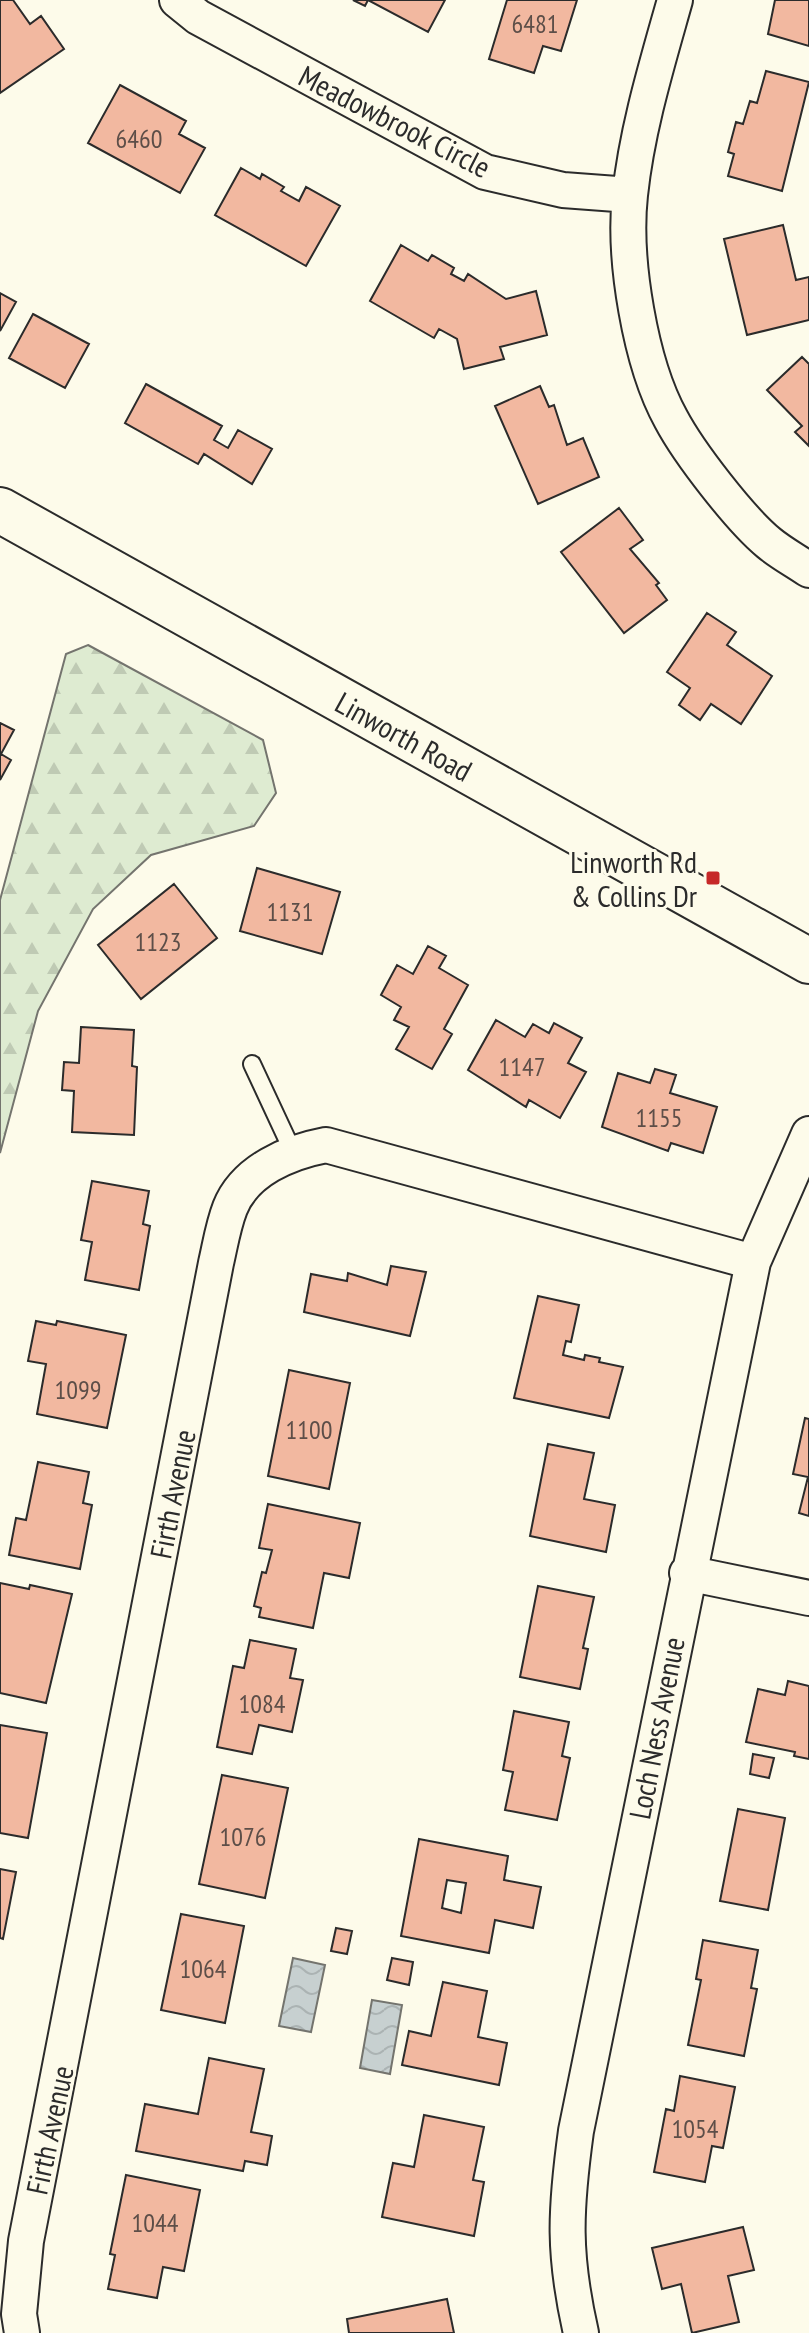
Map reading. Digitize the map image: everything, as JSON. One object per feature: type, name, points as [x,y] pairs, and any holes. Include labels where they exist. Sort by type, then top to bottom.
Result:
[{"type":"main road","name":"Linworth Road","points":[[0,510],[809,961]]},
{"type":"street","name":"Meadowbrook Circle","points":[[177,0],[198,17],[485,172],[563,190],[630,195]]},
{"type":"street","points":[[675,0],[652,83],[630,195],[631,276],[641,335],[671,419],[722,490],[767,542],[809,570]]},
{"type":"street","name":"Loch Ness Avenue","points":[[581,2333],[569,2280],[565,2211],[576,2131],[687,1573],[753,1262],[809,1134]]},
{"type":"street","name":"Firth Avenue","points":[[22,2333],[19,2314],[26,2241],[216,1263],[231,1206],[261,1170],[293,1152],[326,1145],[753,1262]]},
{"type":"street","points":[[687,1573],[809,1598]]},
{"type":"lane","points":[[252,1064],[293,1152]]},
{"type":"green space","points":[[88,645],[263,740],[276,793],[254,826],[151,855],[93,909],[38,1011],[0,1153],[0,900],[66,654]]},
{"type":"water","points":[[293,1958],[325,1965],[311,2032],[279,2026]]},
{"type":"water","points":[[372,2000],[402,2005],[390,2074],[360,2068]]},
{"type":"building","points":[[0,0],[13,0],[30,24],[41,16],[64,49],[0,93]]},
{"type":"building","points":[[353,0],[368,0],[365,6]]},
{"type":"building","points":[[368,0],[445,0],[428,32]]},
{"type":"building","points":[[507,0],[577,0],[561,51],[543,46],[534,73],[489,59]]},
{"type":"building","points":[[775,0],[809,0],[809,46],[768,34]]},
{"type":"building","points":[[766,71],[809,82],[782,191],[728,176],[734,154],[728,152],[736,122],[743,124],[750,101],[757,103]]},
{"type":"building","points":[[120,85],[186,121],[179,134],[205,148],[180,193],[88,143]]},
{"type":"building","points":[[241,168],[260,179],[262,174],[284,187],[281,191],[299,201],[306,187],[340,206],[306,266],[215,215]]},
{"type":"building","points":[[783,225],[796,280],[809,277],[809,320],[747,335],[724,239]]},
{"type":"building","points":[[401,245],[428,261],[432,255],[454,268],[451,274],[464,281],[468,274],[506,299],[536,291],[547,335],[500,347],[504,359],[464,369],[457,339],[439,329],[434,338],[370,301]]},
{"type":"building","points":[[0,293],[16,302],[0,331]]},
{"type":"building","points":[[33,314],[89,344],[65,388],[9,358]]},
{"type":"building","points":[[802,357],[809,364],[809,446],[795,432],[802,426],[767,390]]},
{"type":"building","points":[[146,384],[222,426],[214,440],[228,448],[238,430],[272,449],[252,484],[204,454],[198,464],[125,423]]},
{"type":"building","points":[[540,386],[549,407],[554,405],[567,445],[583,438],[599,477],[538,504],[495,406]]},
{"type":"building","points":[[619,508],[643,540],[630,549],[659,583],[656,585],[667,600],[624,633],[561,552]]},
{"type":"building","points":[[707,613],[736,632],[727,645],[772,676],[741,724],[711,704],[700,720],[679,705],[690,688],[667,672]]},
{"type":"building","points":[[0,723],[14,730],[1,754],[11,760],[0,780]]},
{"type":"building","points":[[257,868],[340,892],[322,954],[240,931]]},
{"type":"building","points":[[174,884],[217,938],[141,999],[98,945]]},
{"type":"building","points":[[428,946],[446,956],[439,968],[468,985],[444,1029],[452,1034],[432,1069],[396,1049],[409,1027],[394,1020],[401,1007],[381,995],[397,965],[413,974]]},
{"type":"building","points":[[496,1020],[525,1037],[533,1024],[549,1033],[554,1023],[582,1038],[568,1063],[586,1072],[560,1118],[529,1100],[526,1107],[468,1070]]},
{"type":"building","points":[[81,1027],[134,1030],[132,1066],[137,1067],[134,1135],[72,1132],[74,1091],[62,1090],[64,1062],[79,1063]]},
{"type":"building","points":[[655,1069],[676,1075],[670,1093],[717,1107],[703,1153],[671,1143],[668,1151],[602,1127],[618,1073],[650,1083]]},
{"type":"building","points":[[92,1181],[149,1191],[143,1224],[150,1226],[139,1290],[85,1280],[92,1242],[81,1240]]},
{"type":"building","points":[[391,1266],[426,1272],[410,1336],[304,1312],[311,1274],[347,1281],[348,1273],[387,1285]]},
{"type":"building","points":[[538,1296],[579,1305],[571,1342],[566,1341],[563,1355],[584,1360],[585,1355],[600,1358],[599,1362],[623,1367],[609,1418],[514,1398]]},
{"type":"building","points":[[36,1321],[56,1325],[57,1321],[126,1335],[107,1428],[37,1414],[46,1364],[28,1361]]},
{"type":"building","points":[[289,1370],[350,1383],[329,1489],[268,1476]]},
{"type":"building","points":[[805,1418],[809,1419],[809,1516],[799,1513],[808,1477],[793,1474]]},
{"type":"building","points":[[548,1444],[594,1453],[584,1499],[615,1505],[606,1552],[530,1536]]},
{"type":"building","points":[[38,1462],[89,1472],[83,1503],[92,1505],[80,1569],[9,1555],[16,1518],[26,1520]]},
{"type":"building","points":[[268,1504],[360,1523],[349,1578],[324,1573],[313,1628],[259,1617],[261,1608],[254,1606],[262,1572],[266,1573],[272,1550],[259,1548]]},
{"type":"building","points":[[0,1583],[29,1589],[30,1585],[72,1594],[46,1703],[0,1693]]},
{"type":"building","points":[[538,1586],[594,1597],[583,1648],[588,1649],[580,1689],[520,1677]]},
{"type":"building","points":[[250,1640],[296,1649],[290,1678],[303,1680],[292,1732],[259,1725],[252,1754],[217,1747],[233,1666],[244,1668]]},
{"type":"building","points":[[788,1681],[809,1686],[809,1759],[794,1756],[795,1752],[746,1742],[758,1689],[785,1695]]},
{"type":"building","points":[[514,1711],[569,1722],[562,1756],[570,1758],[557,1820],[505,1810],[513,1772],[503,1770]]},
{"type":"building","points":[[0,1725],[47,1733],[28,1838],[0,1833]]},
{"type":"building","points":[[753,1754],[774,1758],[769,1778],[750,1774]]},
{"type":"building","points":[[222,1775],[288,1788],[265,1898],[199,1884]]},
{"type":"building","points":[[738,1809],[785,1818],[768,1910],[720,1901]]},
{"type":"building","points":[[419,1839],[508,1856],[504,1880],[541,1887],[533,1928],[495,1920],[489,1953],[401,1936]],"holes":[[[447,1880],[466,1883],[461,1913],[442,1908]]]},
{"type":"building","points":[[0,1869],[16,1872],[3,1939],[0,1938]]},
{"type":"building","points":[[181,1914],[244,1926],[225,2023],[161,2010]]},
{"type":"building","points":[[336,1928],[352,1931],[347,1954],[331,1951]]},
{"type":"building","points":[[703,1940],[758,1950],[751,1988],[757,1989],[744,2056],[688,2045],[701,1980],[696,1979]]},
{"type":"building","points":[[392,1958],[413,1962],[409,1985],[387,1980]]},
{"type":"building","points":[[443,1982],[487,1991],[478,2037],[507,2043],[499,2085],[402,2065],[409,2031],[431,2036]]},
{"type":"building","points":[[209,2058],[264,2069],[251,2132],[272,2136],[267,2165],[245,2161],[243,2171],[136,2151],[145,2104],[198,2114]]},
{"type":"building","points":[[680,2076],[735,2087],[723,2148],[712,2146],[705,2182],[654,2172],[666,2109],[674,2111]]},
{"type":"building","points":[[424,2115],[484,2127],[473,2180],[484,2182],[474,2236],[382,2217],[393,2163],[414,2167]]},
{"type":"building","points":[[126,2175],[200,2190],[184,2271],[163,2267],[157,2298],[108,2289],[115,2255],[110,2254]]},
{"type":"building","points":[[743,2227],[754,2270],[728,2276],[739,2322],[692,2333],[681,2284],[662,2289],[652,2248]]},
{"type":"building","points":[[447,2299],[454,2333],[349,2333],[347,2319]]},
{"type":"place","name":"Linworth Rd & Collins Dr","points":[[713,878]]}]
